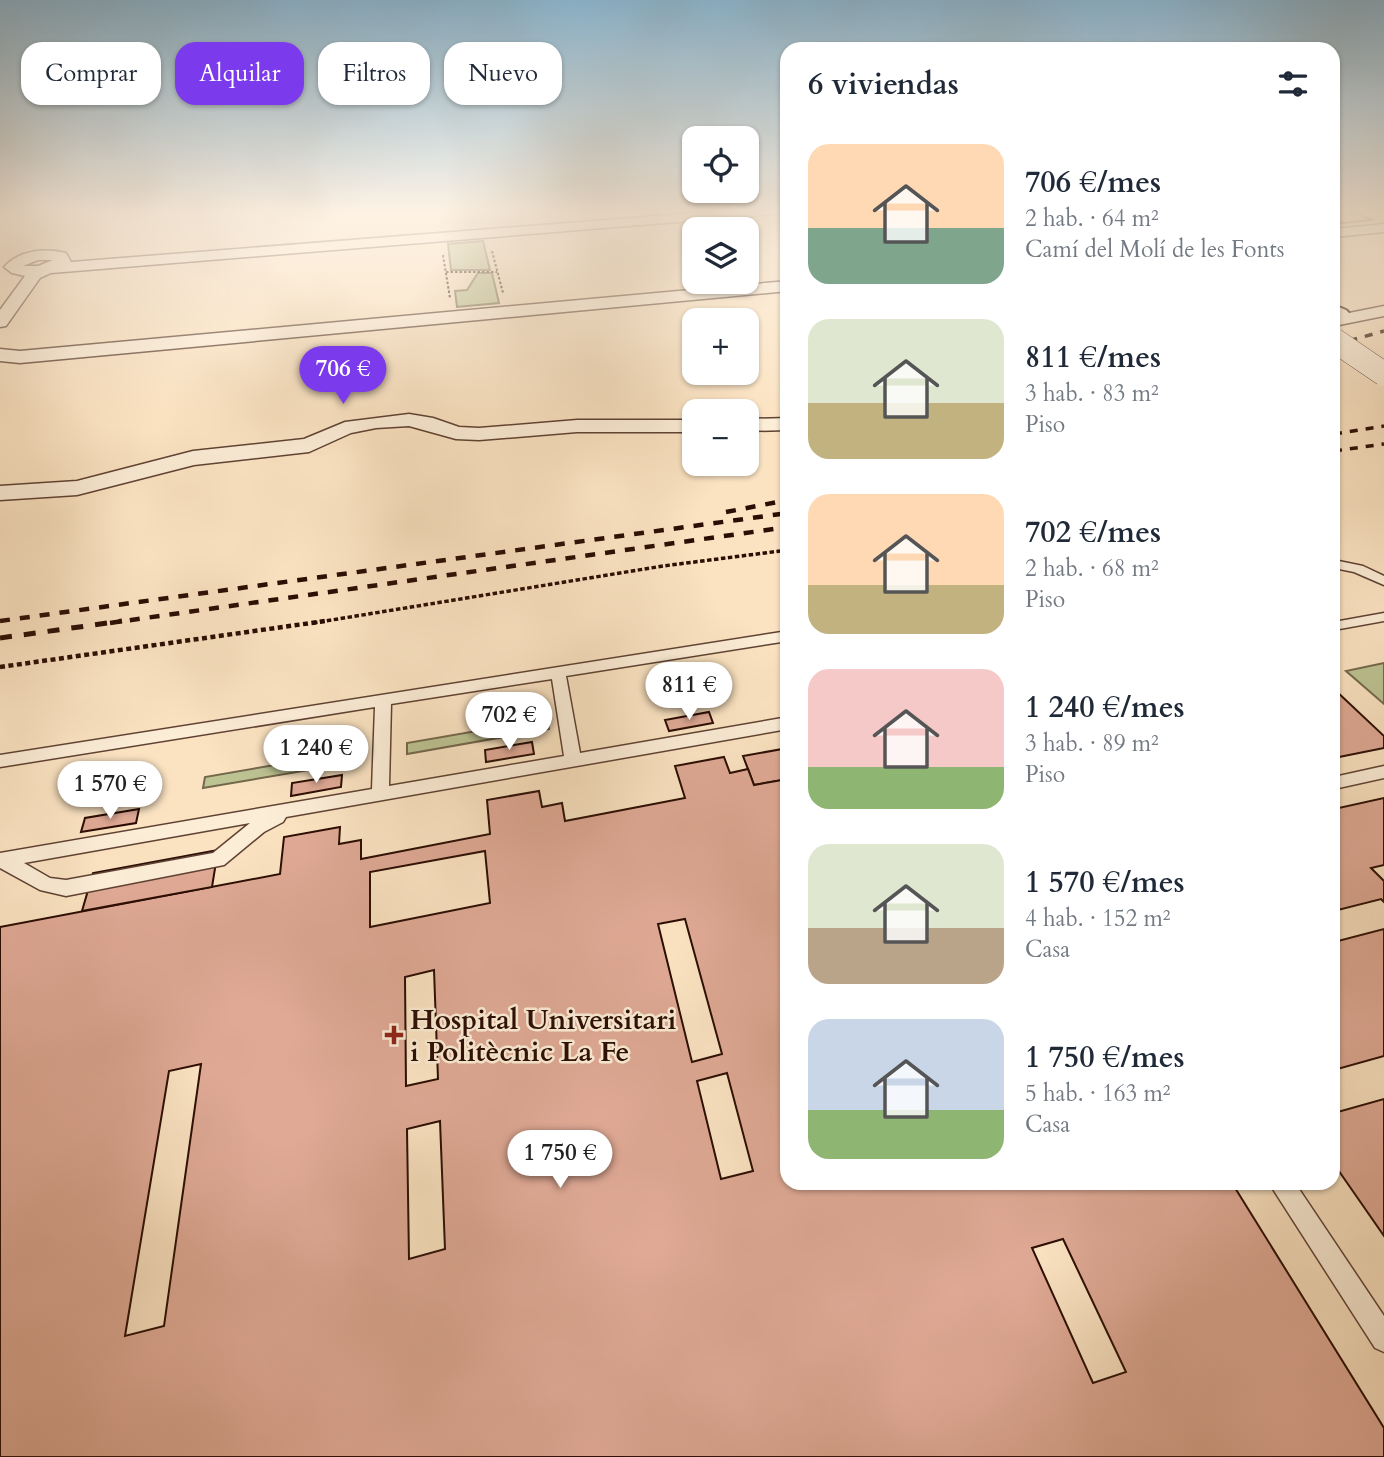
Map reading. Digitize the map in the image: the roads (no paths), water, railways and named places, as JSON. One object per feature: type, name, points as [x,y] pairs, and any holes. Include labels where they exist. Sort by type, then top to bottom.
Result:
[{"type":"street","points":[[0,300],[17,278]]},
{"type":"street","points":[[0,321],[32,278]]},
{"type":"street","points":[[0,355],[20,357],[780,287]]},
{"type":"street","points":[[1340,315],[1384,311]]},
{"type":"street","points":[[1340,318],[1373,336]]},
{"type":"street","points":[[1340,344],[1384,374]]},
{"type":"street","points":[[0,494],[77,488],[193,457],[309,445],[345,428],[376,422],[409,420],[426,422],[456,433],[479,434],[577,426],[682,426]]},
{"type":"street","points":[[759,425],[780,424]]},
{"type":"lane","points":[[1340,565],[1358,569],[1384,581]]},
{"type":"lane","points":[[1340,625],[1384,617]]},
{"type":"lane","points":[[0,761],[780,637]]},
{"type":"lane","points":[[558,672],[573,760]]},
{"type":"lane","points":[[380,794],[383,700]]},
{"type":"lane","points":[[0,860],[780,724]]},
{"type":"lane","points":[[1340,782],[1384,772]]},
{"type":"lane","points":[[0,860],[25,872],[38,883],[50,888],[66,888],[218,860],[258,827],[292,810]]},
{"type":"lane","points":[[1286,1190],[1384,1339]]},
{"type":"railway","points":[[1340,343],[1384,331]]},
{"type":"railway","points":[[1340,433],[1384,426]]},
{"type":"railway","points":[[1340,450],[1384,444]]},
{"type":"railway","points":[[726,512],[780,502]]},
{"type":"railway","points":[[0,621],[780,514]]},
{"type":"railway","points":[[110,623],[780,528]]},
{"type":"railway","points":[[0,638],[122,621]]},
{"type":"place","name":"Hospital Universitari i Politècnic La Fe","points":[[394,1035]]}]
